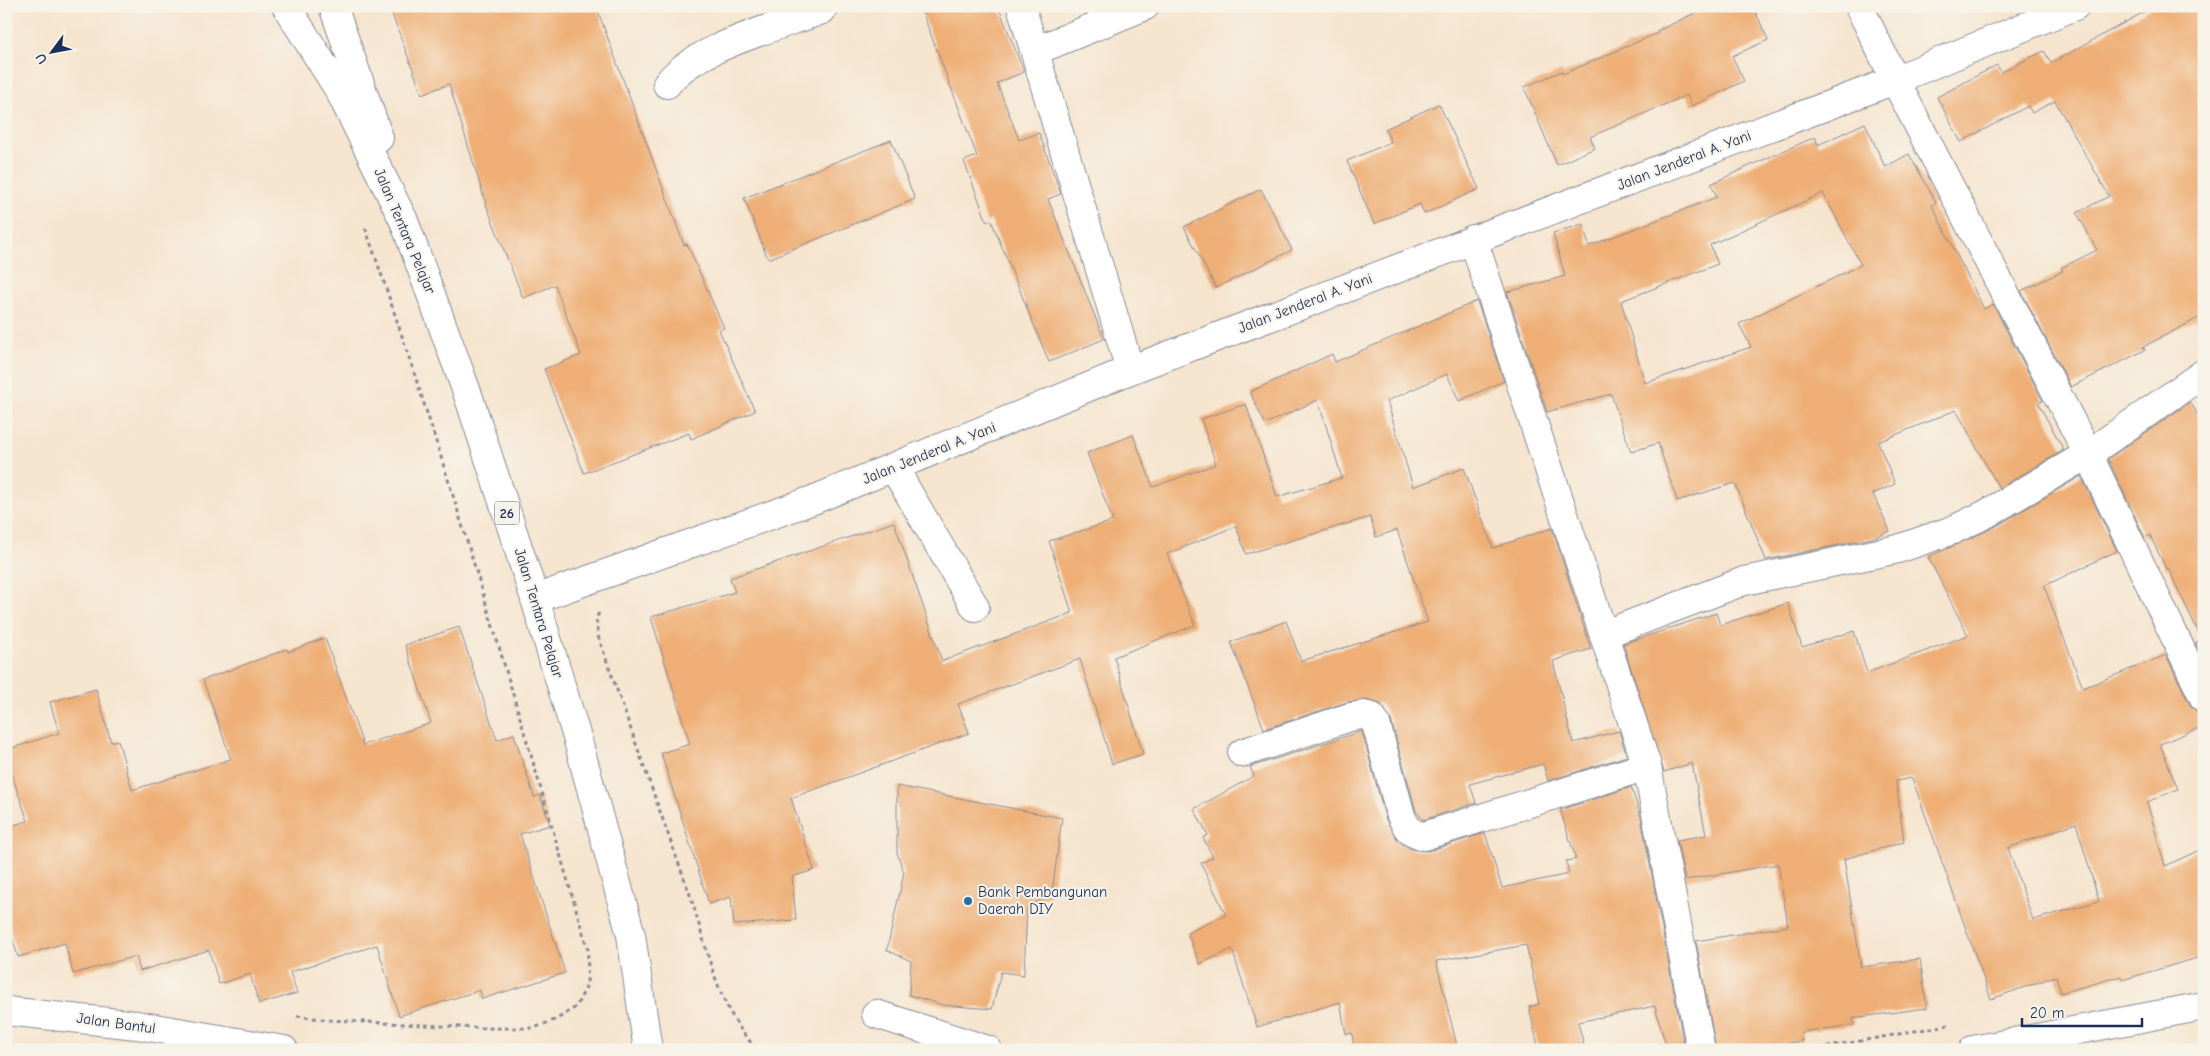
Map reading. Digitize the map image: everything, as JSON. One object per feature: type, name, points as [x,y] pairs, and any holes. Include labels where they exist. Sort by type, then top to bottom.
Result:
[{"type":"street","name":"Jalan Tentara Pelajar","points":[[286,6],[339,90],[376,160],[404,221],[468,395],[535,599],[578,741],[631,935],[648,1050]]},
{"type":"street","points":[[333,6],[433,298]]},
{"type":"street","points":[[1021,6],[1130,370]]},
{"type":"street","points":[[1034,51],[1145,6]]},
{"type":"street","points":[[1860,6],[1895,80],[2088,454],[2204,698]]},
{"type":"street","name":"Jalan Jenderal A. Yani","points":[[535,599],[813,500],[1130,370],[1895,80],[2075,6]]},
{"type":"street","points":[[667,84],[674,74],[711,51],[822,10]]},
{"type":"street","points":[[1473,239],[1605,634],[1647,766],[1700,1050]]},
{"type":"street","points":[[1605,634],[1744,581],[1898,548],[1953,530],[1986,514],[2088,454],[2204,373]]},
{"type":"street","points":[[894,468],[975,607]]},
{"type":"street","points":[[1242,753],[1350,717],[1363,715],[1372,717],[1376,724],[1401,816],[1408,830],[1414,835],[1424,836],[1647,766]]},
{"type":"street","points":[[1973,1050],[2204,1006]]},
{"type":"street","name":"Jalan Bantul","points":[[6,1011],[137,1025],[284,1050]]},
{"type":"street","points":[[876,1014],[988,1050]]},
{"type":"path","points":[[247,6],[252,14]]},
{"type":"path","points":[[290,1015],[329,1020],[480,1028],[534,1028],[557,1019],[576,1007],[587,985],[588,950],[486,601],[411,359],[362,218]]},
{"type":"path","points":[[602,606],[596,618],[598,636],[697,916],[723,999],[737,1024],[758,1050]]},
{"type":"building","points":[[389,6],[596,6],[684,245],[687,244],[724,328],[719,330],[755,411],[691,439],[689,433],[584,473],[544,369],[581,355],[555,285],[523,298],[487,207],[449,84],[422,94]]},
{"type":"building","points":[[920,6],[998,6],[1024,72],[997,83],[1019,140],[1039,133],[1061,194],[1048,199],[1104,339],[1049,362],[991,220],[987,222],[964,161],[977,156]]},
{"type":"building","points":[[1710,6],[1753,6],[1768,40],[1732,56],[1744,81],[1692,106],[1687,95],[1590,137],[1595,148],[1557,165],[1524,87],[1562,71],[1563,74],[1658,33],[1657,31]]},
{"type":"building","points":[[2155,6],[2204,6],[2204,315],[2143,347],[2145,350],[2071,387],[2021,291],[2063,271],[2061,268],[2097,250],[2077,213],[2109,196],[2055,101],[2032,113],[2028,106],[1961,142],[1937,97],[1997,65],[2001,72],[2044,51],[2051,63]]},
{"type":"building","points":[[1439,104],[1479,189],[1424,214],[1420,204],[1374,224],[1347,161],[1391,142],[1385,129]]},
{"type":"building","points":[[1865,123],[1885,167],[1909,154],[1936,202],[1932,205],[1984,309],[1993,304],[2043,401],[2038,403],[2064,450],[1999,488],[1956,410],[1878,442],[1895,484],[1873,494],[1890,531],[1872,538],[1766,560],[1735,483],[1677,501],[1658,443],[1631,452],[1611,394],[1547,412],[1507,292],[1565,276],[1553,233],[1583,224],[1589,246],[1717,197],[1711,184],[1815,137],[1818,145]],"holes":[[[1823,193],[1861,265],[1739,324],[1751,347],[1645,383],[1621,301],[1718,264],[1710,245]]]},
{"type":"building","points":[[891,140],[915,199],[768,259],[744,198]]},
{"type":"building","points":[[1261,189],[1292,250],[1216,288],[1184,227]]},
{"type":"building","points":[[1477,301],[1504,381],[1459,401],[1447,374],[1387,401],[1413,487],[1464,468],[1493,548],[1552,528],[1591,649],[1553,661],[1573,743],[1619,731],[1627,756],[1548,781],[1543,764],[1470,784],[1476,803],[1423,820],[1416,811],[1391,720],[1381,704],[1366,700],[1347,702],[1264,729],[1231,642],[1286,621],[1301,661],[1428,622],[1397,530],[1376,537],[1370,517],[1246,554],[1236,526],[1167,554],[1195,625],[1114,657],[1143,754],[1112,764],[1080,659],[958,704],[969,733],[791,798],[814,870],[792,877],[796,920],[734,925],[731,897],[709,904],[661,753],[690,744],[651,617],[735,592],[730,578],[894,522],[942,661],[1072,613],[1049,541],[1113,521],[1087,453],[1133,435],[1153,487],[1216,464],[1201,419],[1246,404],[1277,497],[1342,478],[1318,400],[1265,424],[1250,392],[1332,354],[1335,362]]},
{"type":"building","points":[[2190,402],[2204,424],[2204,661],[2195,643],[2202,640],[2168,568],[2166,569],[2150,535],[2145,538],[2108,459]]},
{"type":"building","points":[[2081,476],[2117,551],[2044,586],[2083,688],[2166,655],[2190,705],[2196,711],[2204,713],[2204,726],[2160,744],[2178,789],[2147,802],[2165,866],[2204,848],[2204,956],[2122,980],[2121,976],[2061,993],[2056,976],[1991,999],[1912,778],[1896,781],[1904,842],[1844,859],[1861,967],[1920,959],[1927,1008],[1853,1018],[1854,1025],[1801,1032],[1802,1041],[1742,1050],[1716,1050],[1696,941],[1788,926],[1778,864],[1685,880],[1677,840],[1706,835],[1692,763],[1664,772],[1623,644],[1716,613],[1720,625],[1788,603],[1802,647],[1854,631],[1867,673],[1968,635],[1928,557],[1993,528]],"holes":[[[2076,823],[2099,901],[2033,920],[2008,848]]]},
{"type":"building","points":[[459,627],[497,740],[514,734],[534,797],[540,795],[550,825],[520,834],[565,973],[482,999],[480,990],[399,1016],[377,945],[290,972],[297,993],[259,1004],[250,974],[219,984],[209,950],[140,971],[136,956],[73,974],[65,943],[18,957],[6,917],[6,827],[28,821],[6,759],[6,750],[59,733],[50,702],[96,689],[111,742],[118,740],[132,790],[231,759],[203,680],[287,649],[288,652],[325,638],[363,745],[431,723],[405,645]]},
{"type":"building","points":[[1362,731],[1386,820],[1398,840],[1411,849],[1428,851],[1485,833],[1502,888],[1569,874],[1566,861],[1576,859],[1560,810],[1631,787],[1641,817],[1685,1050],[1667,1050],[1655,1006],[1578,1022],[1585,1050],[1539,1050],[1529,1007],[1539,1004],[1526,945],[1436,961],[1458,1050],[1354,1050],[1352,1033],[1346,1034],[1340,1002],[1257,1027],[1232,949],[1200,964],[1187,933],[1226,915],[1201,863],[1213,857],[1203,838],[1208,835],[1194,809],[1254,776],[1250,767]]},
{"type":"building","name":"Bank Pembangunan Daerah DIY","points":[[897,786],[1062,818],[1052,893],[1027,908],[1024,975],[1001,972],[992,1009],[943,1005],[909,995],[911,961],[887,950],[904,872],[897,853]]},
{"type":"place","name":"Bank Pembangunan Daerah DIY","points":[[968,901]]}]
